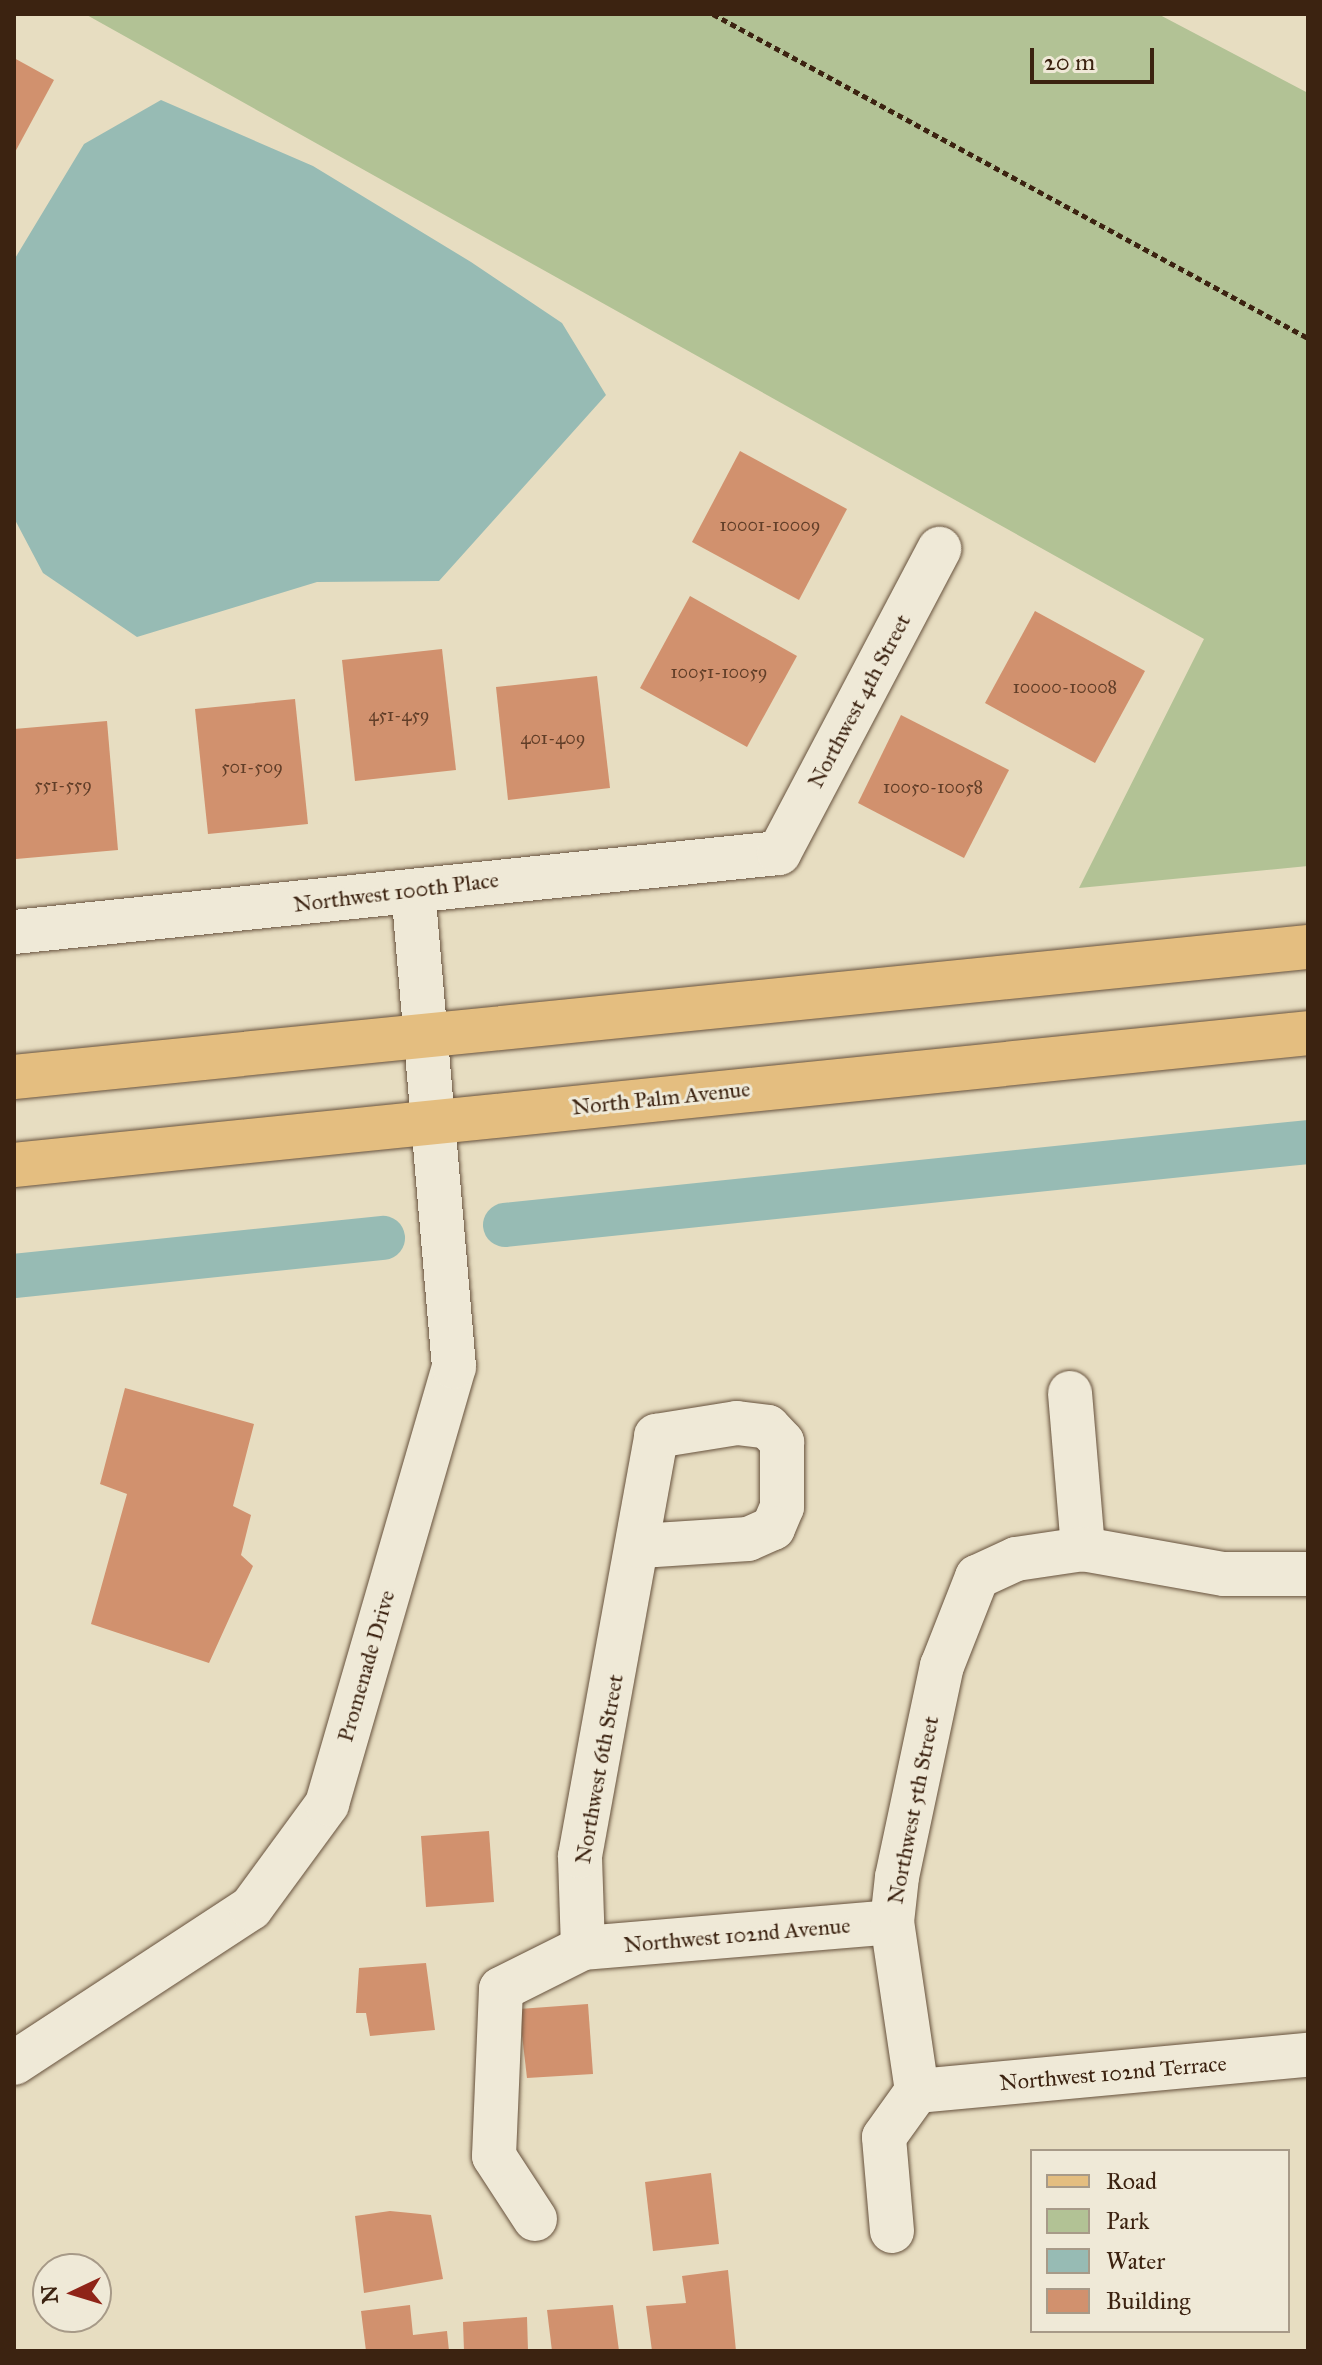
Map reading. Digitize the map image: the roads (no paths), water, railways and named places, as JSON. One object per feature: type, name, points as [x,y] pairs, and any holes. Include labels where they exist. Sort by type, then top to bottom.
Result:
[{"type":"main road","points":[[14,1077],[425,1040],[1308,947]]},
{"type":"main road","name":"North Palm Avenue","points":[[14,1165],[435,1125],[1308,1033]]},
{"type":"street","name":"Northwest 4th Street","points":[[779,853],[939,549]]},
{"type":"street","name":"Northwest 100th Place","points":[[14,932],[779,853]]},
{"type":"street","points":[[413,893],[435,1125]]},
{"type":"street","name":"Promenade Drive","points":[[14,2063],[251,1908],[327,1804],[454,1367],[435,1125]]},
{"type":"street","points":[[1070,1393],[1083,1549],[1224,1574],[1308,1574]]},
{"type":"street","name":"Northwest 6th Street","points":[[583,1948],[580,1856],[640,1546]]},
{"type":"street","name":"Northwest 5th Street","points":[[917,2091],[892,1922],[942,1666],[977,1577],[1016,1559],[1083,1549]]},
{"type":"street","name":"Northwest 102nd Avenue","points":[[583,1948],[892,1922]]},
{"type":"street","points":[[535,2219],[494,2156],[501,1989],[583,1948]]},
{"type":"street","name":"Northwest 102nd Terrace","points":[[917,2091],[1308,2055]]},
{"type":"street","points":[[892,2231],[884,2137],[917,2091]]},
{"type":"water","points":[[161,100],[313,166],[471,262],[562,323],[606,395],[439,581],[317,582],[137,637],[43,573],[14,518],[14,260],[84,144]]},
{"type":"waterway","points":[[505,1225],[1308,1142]]},
{"type":"waterway","points":[[14,1276],[383,1238]]}]
